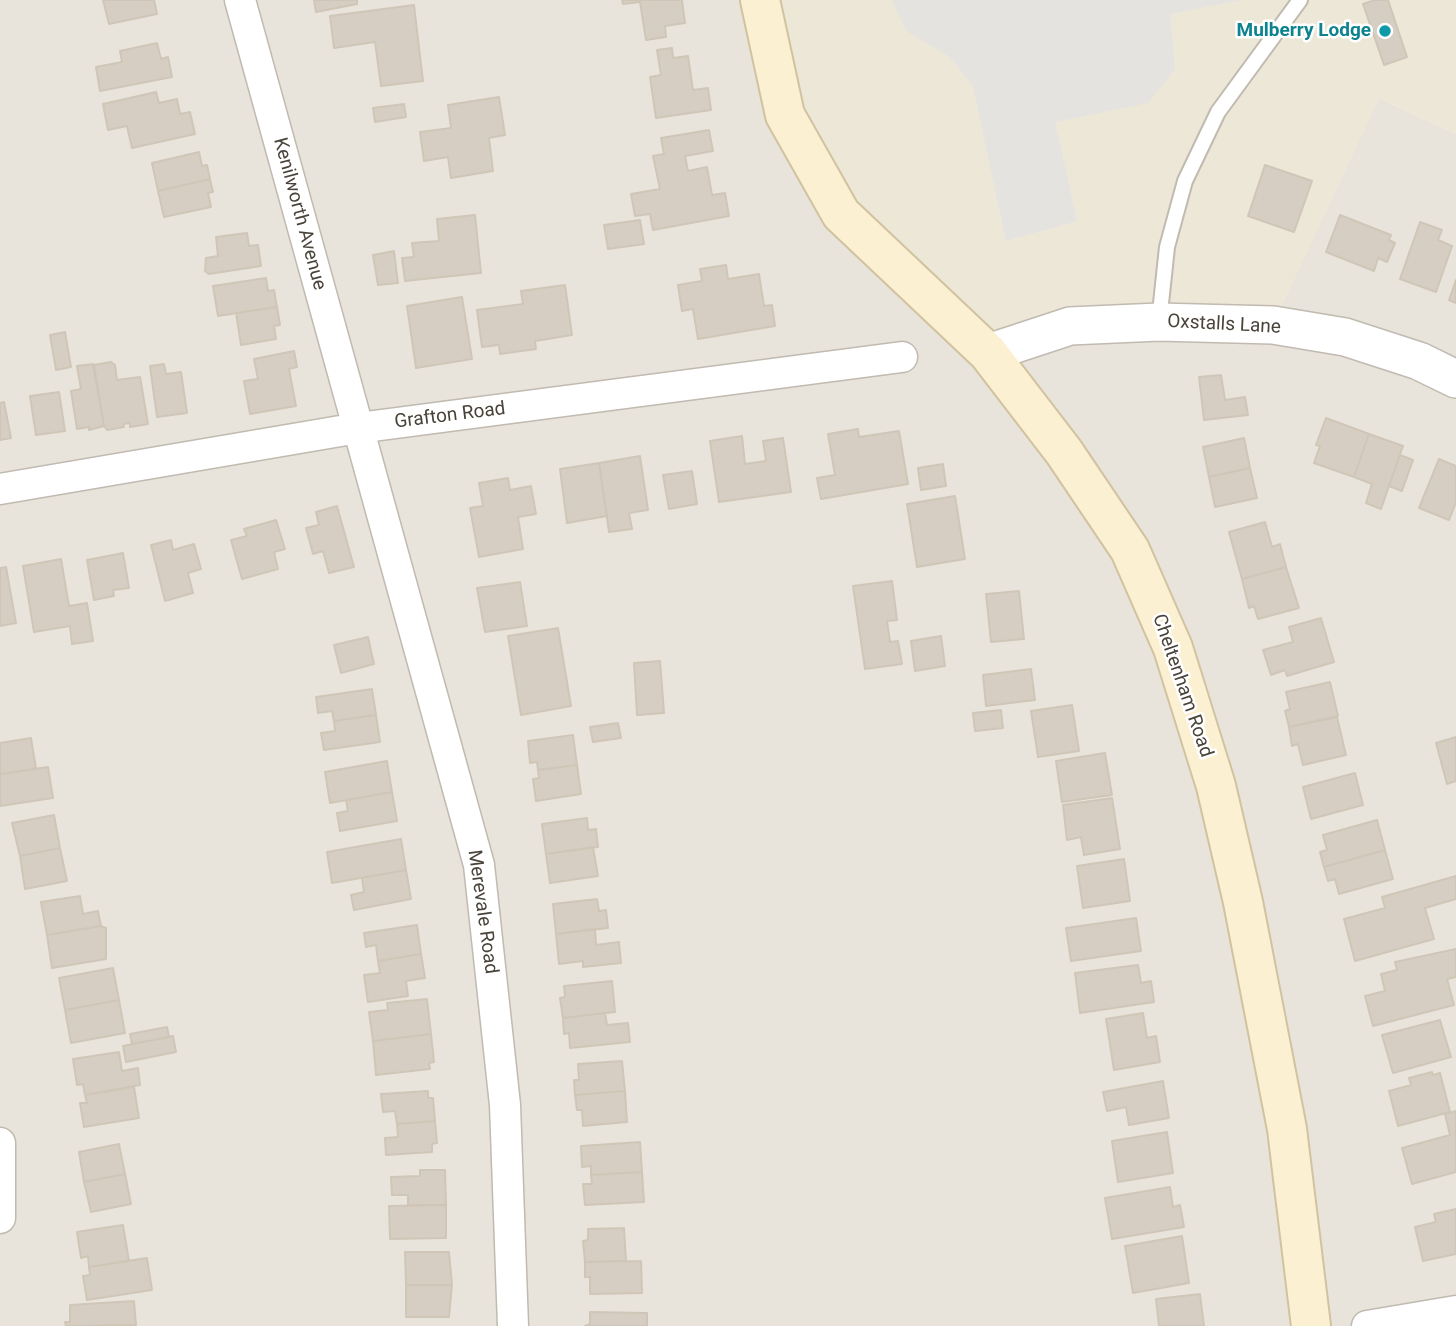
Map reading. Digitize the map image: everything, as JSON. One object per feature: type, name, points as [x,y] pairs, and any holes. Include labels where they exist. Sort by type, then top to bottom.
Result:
[{"type":"main road","name":"Cheltenham Road","points":[[760,0],[785,115],[841,214],[988,353],[1064,452],[1130,550],[1173,648],[1216,786],[1243,902],[1287,1129],[1311,1326]]},
{"type":"street","name":"Kenilworth Avenue","points":[[240,0],[358,428]]},
{"type":"street","name":"Oxstalls Lane","points":[[988,353],[1070,326],[1159,322],[1273,325],[1345,337],[1419,361],[1456,379]]},
{"type":"street","name":"Grafton Road","points":[[0,489],[358,428],[902,357]]},
{"type":"street","name":"Merevale Road","points":[[358,428],[479,865],[505,1105],[513,1326]]},
{"type":"street","points":[[0,1143],[0,1218]]},
{"type":"street","points":[[1367,1326],[1456,1311]]},
{"type":"lane","points":[[1159,322],[1167,247],[1185,181],[1218,112],[1300,0]]},
{"type":"shaded area","points":[[0,0],[760,0],[1070,326],[1272,325],[1379,98],[1456,134],[1456,1326],[0,1326]]},
{"type":"shaded area","points":[[760,0],[1456,0],[1456,134],[1379,98],[1273,325],[1159,322],[988,353],[841,214]]},
{"type":"shaded area","points":[[892,0],[1241,0],[1170,14],[1175,69],[1148,103],[1055,122],[1077,221],[1006,241],[973,86],[950,57],[906,31]]},
{"type":"building","points":[[103,0],[154,0],[157,14],[109,24]]},
{"type":"building","points":[[314,0],[357,0],[357,4],[316,12]]},
{"type":"building","points":[[622,0],[682,0],[685,23],[665,26],[666,37],[646,40],[640,2],[623,4]]},
{"type":"building","name":"Mulberry Lodge","points":[[1388,0],[1407,57],[1384,65],[1363,4]]},
{"type":"building","points":[[414,5],[423,81],[381,86],[375,42],[334,48],[330,16]]},
{"type":"building","points":[[157,43],[161,59],[168,57],[172,77],[100,91],[96,67],[122,62],[120,51]]},
{"type":"building","points":[[672,48],[673,58],[688,56],[693,90],[708,88],[711,110],[656,118],[650,77],[661,75],[657,50]]},
{"type":"building","points":[[156,92],[159,103],[177,99],[180,114],[190,112],[195,134],[132,148],[127,126],[108,130],[103,104]]},
{"type":"building","points":[[499,97],[505,135],[489,138],[493,171],[451,178],[448,157],[424,161],[420,132],[451,128],[448,105]]},
{"type":"building","points":[[404,104],[406,117],[375,122],[373,108]]},
{"type":"building","points":[[709,130],[713,151],[685,156],[688,171],[707,167],[712,195],[725,193],[729,216],[653,230],[650,214],[635,216],[631,194],[660,189],[653,156],[664,154],[661,138]]},
{"type":"building","points":[[199,152],[202,166],[207,165],[210,179],[158,191],[152,163]]},
{"type":"building","points":[[1265,165],[1312,181],[1294,232],[1248,216]]},
{"type":"building","points":[[210,179],[213,192],[208,193],[211,207],[164,217],[158,191]]},
{"type":"building","points":[[475,215],[481,273],[405,281],[402,258],[414,257],[412,243],[439,241],[437,219]]},
{"type":"building","points":[[1340,215],[1391,235],[1389,240],[1395,243],[1387,262],[1378,258],[1374,271],[1326,252]]},
{"type":"building","points":[[640,220],[644,244],[608,249],[604,225]]},
{"type":"building","points":[[1420,222],[1442,230],[1438,240],[1452,246],[1436,292],[1400,279]]},
{"type":"building","points":[[247,233],[249,246],[258,245],[261,266],[209,274],[205,271],[206,258],[218,256],[216,237]]},
{"type":"building","points":[[394,251],[398,283],[378,285],[373,255]]},
{"type":"building","points":[[726,265],[728,279],[759,274],[764,306],[772,305],[775,326],[698,339],[693,309],[682,311],[678,285],[702,281],[700,269]]},
{"type":"building","points":[[266,278],[268,291],[274,290],[277,307],[218,316],[213,286]]},
{"type":"building","points":[[1456,280],[1456,303],[1449,300]]},
{"type":"building","points":[[565,285],[572,335],[535,341],[536,349],[500,354],[499,345],[482,347],[477,310],[523,304],[521,291]]},
{"type":"building","points":[[462,297],[472,359],[416,368],[407,306]]},
{"type":"building","points":[[277,307],[280,325],[274,326],[276,339],[241,345],[236,313]]},
{"type":"building","points":[[65,332],[71,367],[56,370],[50,335]]},
{"type":"building","points":[[294,351],[297,367],[289,369],[296,406],[250,414],[244,381],[258,379],[254,359]]},
{"type":"building","points":[[111,362],[115,365],[117,380],[140,377],[148,424],[130,427],[130,423],[123,424],[124,427],[107,430],[104,426],[94,365]]},
{"type":"building","points":[[93,364],[104,426],[89,430],[89,427],[77,429],[71,391],[81,389],[77,366]]},
{"type":"building","points":[[164,364],[166,374],[181,372],[187,413],[157,417],[150,366]]},
{"type":"building","points":[[1221,375],[1225,400],[1245,397],[1248,415],[1204,420],[1199,377]]},
{"type":"building","points":[[59,392],[65,431],[36,435],[30,396]]},
{"type":"building","points":[[4,402],[11,438],[0,440],[0,403]]},
{"type":"building","points":[[1326,418],[1369,434],[1354,477],[1314,463],[1320,446],[1316,445]]},
{"type":"building","points":[[858,429],[859,437],[899,431],[908,484],[821,499],[817,478],[835,475],[828,434]]},
{"type":"building","points":[[1369,434],[1403,446],[1381,509],[1366,503],[1372,484],[1354,477]]},
{"type":"building","points":[[742,436],[745,464],[766,461],[763,441],[783,438],[791,492],[719,502],[710,441]]},
{"type":"building","points":[[1244,438],[1250,468],[1209,477],[1203,447]]},
{"type":"building","points":[[1400,455],[1413,460],[1402,491],[1389,486]]},
{"type":"building","points":[[640,456],[648,510],[629,513],[632,529],[609,532],[599,463]]},
{"type":"building","points":[[1439,459],[1456,466],[1456,502],[1449,520],[1419,508]]},
{"type":"building","points":[[599,463],[607,516],[567,523],[560,469]]},
{"type":"building","points":[[943,464],[946,486],[921,490],[918,468]]},
{"type":"building","points":[[1250,468],[1257,498],[1215,507],[1209,477]]},
{"type":"building","points":[[692,471],[697,504],[669,509],[663,475]]},
{"type":"building","points":[[508,478],[510,490],[531,486],[536,514],[518,517],[523,549],[479,557],[470,508],[483,506],[479,483]]},
{"type":"building","points":[[955,496],[965,559],[917,567],[907,504]]},
{"type":"building","points":[[337,506],[354,567],[329,573],[323,551],[313,554],[306,528],[319,525],[316,512]]},
{"type":"building","points":[[276,520],[285,549],[274,552],[278,569],[242,579],[231,540],[247,536],[244,529]]},
{"type":"building","points":[[1265,522],[1272,547],[1280,544],[1286,567],[1242,579],[1229,532]]},
{"type":"building","points":[[171,540],[173,550],[194,544],[201,569],[188,573],[193,593],[165,601],[151,545]]},
{"type":"building","points":[[123,553],[129,588],[113,590],[114,596],[94,600],[87,560]]},
{"type":"building","points":[[61,559],[69,606],[87,603],[93,641],[72,644],[70,626],[34,632],[23,566]]},
{"type":"building","points":[[6,567],[16,623],[0,626],[0,568]]},
{"type":"building","points":[[1286,567],[1299,608],[1258,619],[1254,606],[1249,608],[1242,579]]},
{"type":"building","points":[[892,581],[897,620],[887,621],[890,642],[898,641],[902,664],[865,669],[853,586]]},
{"type":"building","points":[[520,582],[527,626],[485,632],[477,588]]},
{"type":"building","points":[[1019,591],[1024,639],[991,642],[986,594]]},
{"type":"building","points":[[1321,618],[1334,662],[1287,676],[1285,670],[1271,675],[1263,650],[1293,642],[1289,627]]},
{"type":"building","points":[[558,628],[571,706],[521,715],[508,636]]},
{"type":"building","points":[[941,636],[945,666],[915,671],[911,641]]},
{"type":"building","points":[[368,637],[374,664],[341,673],[334,645]]},
{"type":"building","points":[[660,661],[664,713],[637,715],[634,663]]},
{"type":"building","points":[[1031,669],[1035,700],[986,706],[983,675]]},
{"type":"building","points":[[1330,682],[1338,716],[1289,727],[1285,711],[1290,709],[1286,692]]},
{"type":"building","points":[[372,689],[376,715],[334,721],[332,711],[318,713],[316,697]]},
{"type":"building","points":[[1072,705],[1079,751],[1038,757],[1031,711]]},
{"type":"building","points":[[1001,710],[1003,728],[975,731],[973,713]]},
{"type":"building","points":[[376,715],[380,742],[324,750],[321,733],[335,731],[334,721]]},
{"type":"building","points":[[1337,717],[1346,755],[1303,765],[1298,744],[1292,746],[1289,727]]},
{"type":"building","points":[[618,723],[621,738],[593,742],[590,727]]},
{"type":"building","points":[[573,735],[577,765],[538,770],[537,762],[530,763],[528,741]]},
{"type":"building","points":[[1456,737],[1456,781],[1447,784],[1436,743]]},
{"type":"building","points":[[31,738],[36,769],[0,774],[0,743]]},
{"type":"building","points":[[1105,753],[1112,795],[1062,802],[1056,761]]},
{"type":"building","points":[[387,761],[392,792],[330,803],[325,772]]},
{"type":"building","points":[[577,765],[581,794],[536,801],[533,779],[539,778],[538,770]]},
{"type":"building","points":[[48,767],[53,798],[0,806],[0,774]]},
{"type":"building","points":[[1355,773],[1363,805],[1311,819],[1303,787]]},
{"type":"building","points":[[392,792],[397,821],[340,831],[337,813],[348,811],[346,800]]},
{"type":"building","points":[[1112,798],[1120,849],[1084,855],[1081,837],[1067,840],[1063,805]]},
{"type":"building","points":[[54,815],[60,848],[20,856],[12,823]]},
{"type":"building","points":[[587,818],[588,830],[596,829],[598,847],[546,854],[542,824]]},
{"type":"building","points":[[1377,820],[1385,850],[1324,867],[1320,852],[1327,850],[1323,835]]},
{"type":"building","points":[[401,839],[406,870],[332,883],[327,852]]},
{"type":"building","points":[[593,847],[598,876],[550,883],[546,854]]},
{"type":"building","points":[[60,848],[67,881],[25,889],[20,856]]},
{"type":"building","points":[[1385,850],[1393,879],[1339,894],[1335,879],[1328,881],[1324,867]]},
{"type":"building","points":[[1124,859],[1130,901],[1083,908],[1077,866]]},
{"type":"building","points":[[406,870],[411,899],[354,910],[351,895],[364,892],[362,878]]},
{"type":"building","points":[[1456,876],[1456,899],[1425,908],[1434,939],[1355,961],[1344,919],[1385,908],[1382,897]]},
{"type":"building","points":[[80,896],[83,914],[98,911],[101,926],[47,935],[41,902]]},
{"type":"building","points":[[597,899],[599,911],[606,910],[608,928],[556,934],[553,904]]},
{"type":"building","points":[[1136,918],[1141,951],[1071,961],[1066,928]]},
{"type":"building","points":[[417,925],[421,954],[378,961],[376,945],[366,947],[364,933]]},
{"type":"building","points":[[101,926],[106,928],[106,959],[52,968],[47,935]]},
{"type":"building","points":[[595,929],[596,945],[619,942],[621,963],[583,967],[583,961],[559,964],[556,934]]},
{"type":"building","points":[[1456,949],[1456,977],[1447,979],[1454,1005],[1373,1026],[1365,996],[1385,991],[1381,974],[1397,970],[1395,962]]},
{"type":"building","points":[[421,954],[425,978],[406,981],[408,996],[368,1002],[364,975],[380,973],[378,961]]},
{"type":"building","points":[[1138,965],[1141,983],[1151,981],[1154,1002],[1080,1013],[1075,973]]},
{"type":"building","points":[[113,968],[119,1000],[65,1010],[59,978]]},
{"type":"building","points":[[612,981],[615,1012],[563,1018],[560,998],[565,997],[564,986]]},
{"type":"building","points":[[427,999],[431,1034],[373,1041],[369,1012],[388,1010],[387,1003]]},
{"type":"building","points":[[119,1000],[125,1033],[71,1043],[65,1010]]},
{"type":"building","points":[[605,1013],[607,1025],[628,1023],[630,1042],[570,1048],[569,1033],[564,1034],[563,1018]]},
{"type":"building","points":[[1143,1013],[1147,1038],[1156,1036],[1160,1062],[1114,1070],[1106,1019]]},
{"type":"building","points":[[1440,1020],[1451,1057],[1393,1073],[1382,1035]]},
{"type":"building","points":[[167,1027],[169,1037],[132,1044],[130,1034]]},
{"type":"building","points":[[431,1034],[434,1062],[429,1063],[430,1069],[376,1075],[373,1041]]},
{"type":"building","points":[[173,1036],[176,1052],[126,1062],[123,1046]]},
{"type":"building","points":[[119,1052],[122,1071],[138,1068],[140,1085],[85,1095],[83,1084],[77,1085],[73,1059]]},
{"type":"building","points":[[622,1061],[625,1091],[575,1095],[574,1080],[579,1080],[578,1064]]},
{"type":"building","points":[[1432,1072],[1433,1075],[1440,1073],[1450,1112],[1398,1126],[1389,1091],[1411,1085],[1409,1078]]},
{"type":"building","points":[[1163,1081],[1169,1118],[1129,1125],[1126,1107],[1107,1111],[1103,1092]]},
{"type":"building","points":[[134,1087],[139,1118],[84,1127],[80,1103],[87,1103],[85,1095]]},
{"type":"building","points":[[428,1091],[428,1098],[433,1098],[435,1121],[397,1124],[395,1111],[383,1112],[381,1094]]},
{"type":"building","points":[[625,1091],[627,1122],[583,1126],[582,1110],[577,1110],[575,1095]]},
{"type":"building","points":[[1456,1111],[1456,1172],[1412,1184],[1402,1148],[1450,1135],[1445,1114]]},
{"type":"building","points":[[435,1121],[437,1143],[432,1144],[432,1152],[386,1155],[385,1138],[398,1137],[397,1124]]},
{"type":"building","points":[[1167,1132],[1173,1173],[1118,1182],[1112,1141]]},
{"type":"building","points":[[640,1142],[642,1172],[591,1175],[591,1166],[582,1167],[581,1146]]},
{"type":"building","points":[[119,1144],[125,1174],[84,1182],[79,1152]]},
{"type":"building","points":[[420,1170],[445,1170],[446,1205],[408,1205],[408,1195],[392,1195],[391,1177],[420,1176]]},
{"type":"building","points":[[642,1172],[644,1202],[585,1205],[583,1184],[592,1184],[591,1175]]},
{"type":"building","points":[[125,1174],[131,1204],[91,1212],[84,1182]]},
{"type":"building","points":[[1170,1187],[1173,1207],[1180,1205],[1184,1227],[1112,1239],[1105,1198]]},
{"type":"building","points":[[446,1205],[446,1238],[390,1239],[389,1206]]},
{"type":"building","points":[[1456,1209],[1456,1254],[1423,1261],[1415,1227],[1436,1222],[1434,1214]]},
{"type":"building","points":[[123,1225],[129,1261],[89,1267],[88,1256],[81,1258],[77,1232]]},
{"type":"building","points":[[624,1228],[626,1261],[585,1262],[583,1241],[588,1240],[588,1229]]},
{"type":"building","points":[[1182,1236],[1189,1283],[1133,1293],[1125,1246]]},
{"type":"building","points":[[405,1252],[449,1252],[452,1285],[406,1285]]},
{"type":"building","points":[[147,1258],[152,1290],[87,1300],[83,1276],[90,1275],[89,1267]]},
{"type":"building","points":[[641,1261],[642,1293],[590,1294],[590,1277],[585,1277],[585,1262]]},
{"type":"building","points":[[406,1285],[452,1285],[449,1317],[406,1317]]},
{"type":"building","points":[[1200,1294],[1204,1326],[1159,1326],[1156,1299]]},
{"type":"building","points":[[134,1301],[136,1325],[66,1326],[65,1322],[70,1322],[70,1305]]},
{"type":"building","points":[[590,1312],[647,1313],[647,1326],[585,1326],[590,1324]]},
{"type":"place","name":"Mulberry Lodge","points":[[1385,31]]}]
